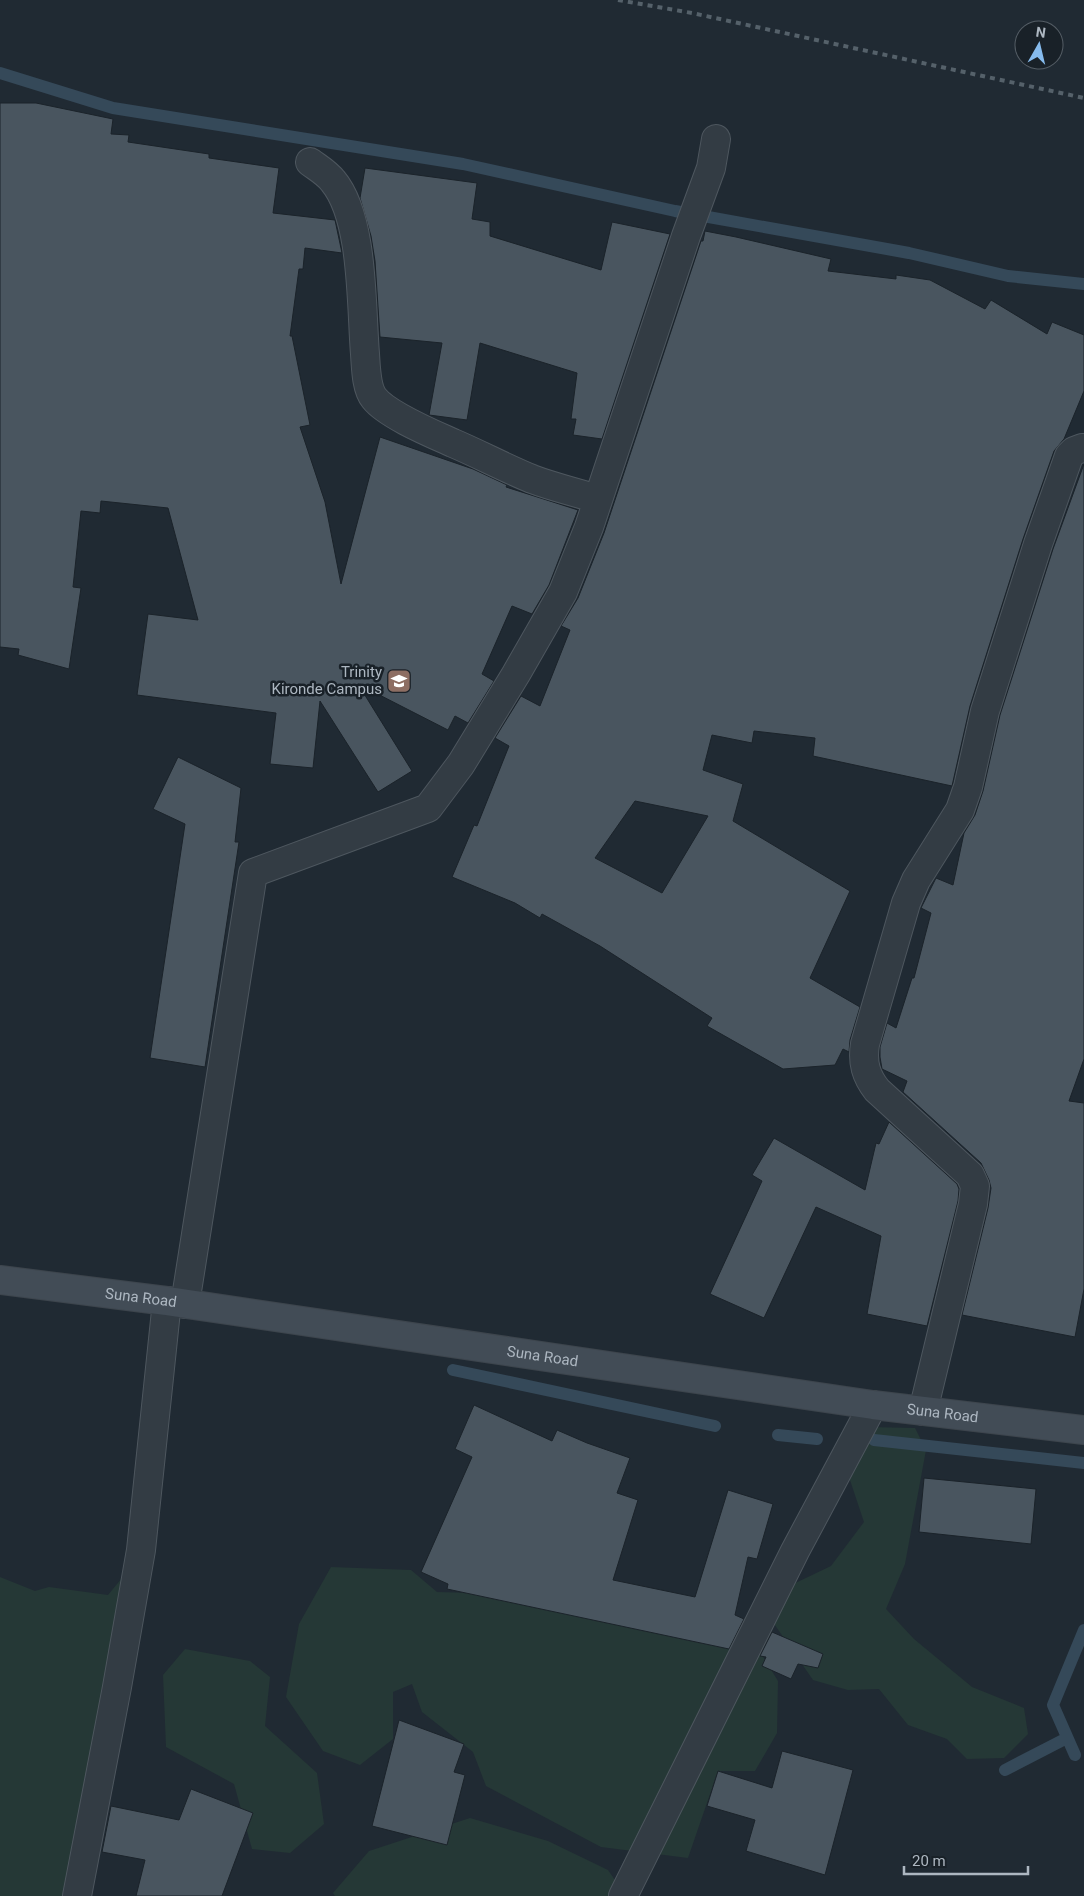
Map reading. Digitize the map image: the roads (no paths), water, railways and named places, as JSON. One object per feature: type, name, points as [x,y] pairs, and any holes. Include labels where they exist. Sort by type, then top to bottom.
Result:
[{"type":"street","points":[[77,1896],[139,1560],[176,1303],[253,872],[428,808],[461,764],[544,626],[570,575],[589,527],[686,236],[711,168],[716,139]]},
{"type":"street","points":[[310,162],[327,174],[335,183],[344,200],[351,222],[358,256],[366,358],[373,397],[382,406],[425,431],[532,479],[597,499]]},
{"type":"street","points":[[923,1411],[964,1246],[975,1186],[970,1175],[877,1090],[870,1080],[863,1056],[906,903],[916,880],[960,810],[968,787],[985,712],[1038,544],[1069,456],[1074,451],[1082,448]]},
{"type":"street","name":"Suna Road","points":[[0,1280],[176,1303],[923,1411],[1084,1430]]},
{"type":"street","points":[[623,1896],[795,1551],[873,1404]]},
{"type":"waterway","points":[[0,73],[113,108],[463,164],[675,211],[909,253],[1008,276],[1084,284]]},
{"type":"waterway","points":[[453,1370],[715,1426]]},
{"type":"waterway","points":[[778,1435],[817,1439]]},
{"type":"waterway","points":[[874,1440],[1084,1463]]},
{"type":"waterway","points":[[1075,1755],[1053,1705],[1084,1630]]},
{"type":"waterway","points":[[1005,1770],[1067,1738]]},
{"type":"railway","points":[[618,0],[692,13],[1084,98]]},
{"type":"place","name":"Trinity Kironde Campus","points":[[399,681]]}]
